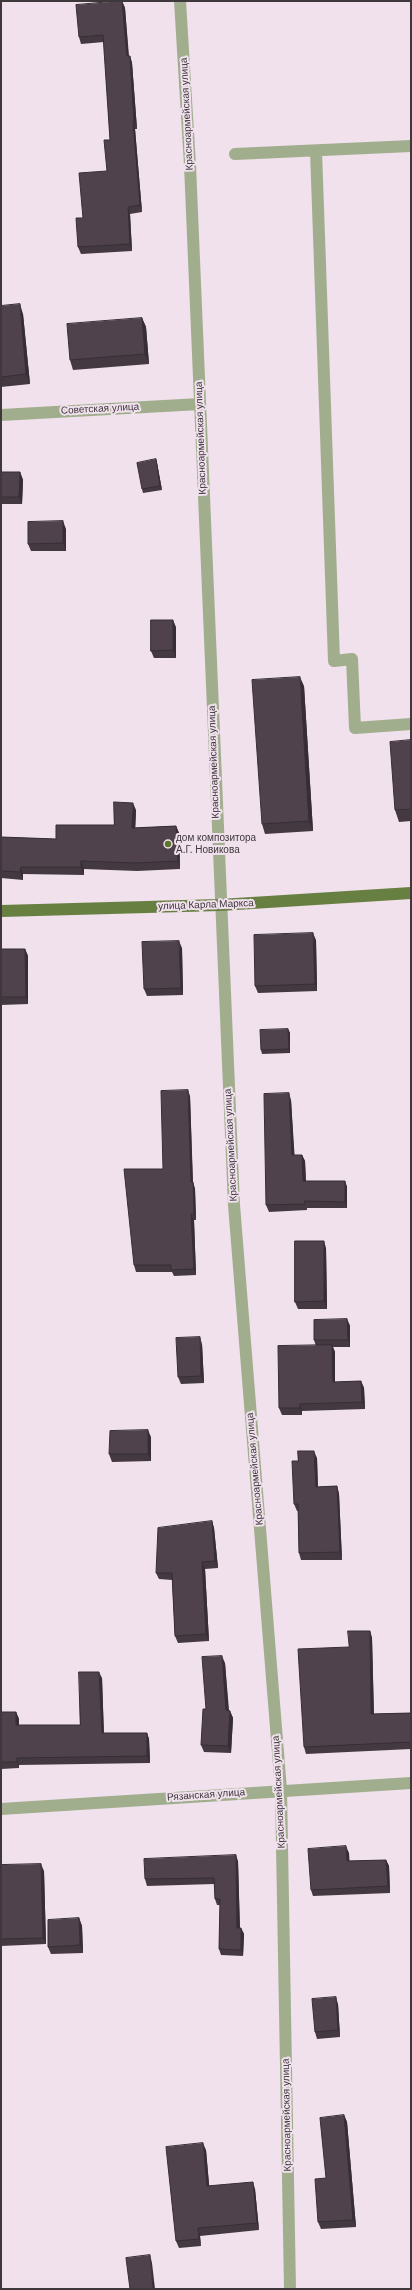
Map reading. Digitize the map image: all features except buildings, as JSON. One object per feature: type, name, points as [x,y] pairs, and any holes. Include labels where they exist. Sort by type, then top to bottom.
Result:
[{"type":"main road","name":"улица Карла Маркса","points":[[1,911],[220,905],[411,893]]},
{"type":"street","name":"Красноармейская улица","points":[[180,1],[190,165],[220,905],[234,1205],[281,1790],[290,2289]]},
{"type":"street","points":[[235,154],[411,146]]},
{"type":"street","points":[[316,151],[334,661],[352,658],[355,728],[411,724]]},
{"type":"street","name":"Советская улица","points":[[1,415],[200,404]]},
{"type":"street","name":"Рязанская улица","points":[[1,1809],[281,1790],[411,1783]]},
{"type":"place","name":"дом композитора А.Г. Новикова","points":[[168,844]]}]
